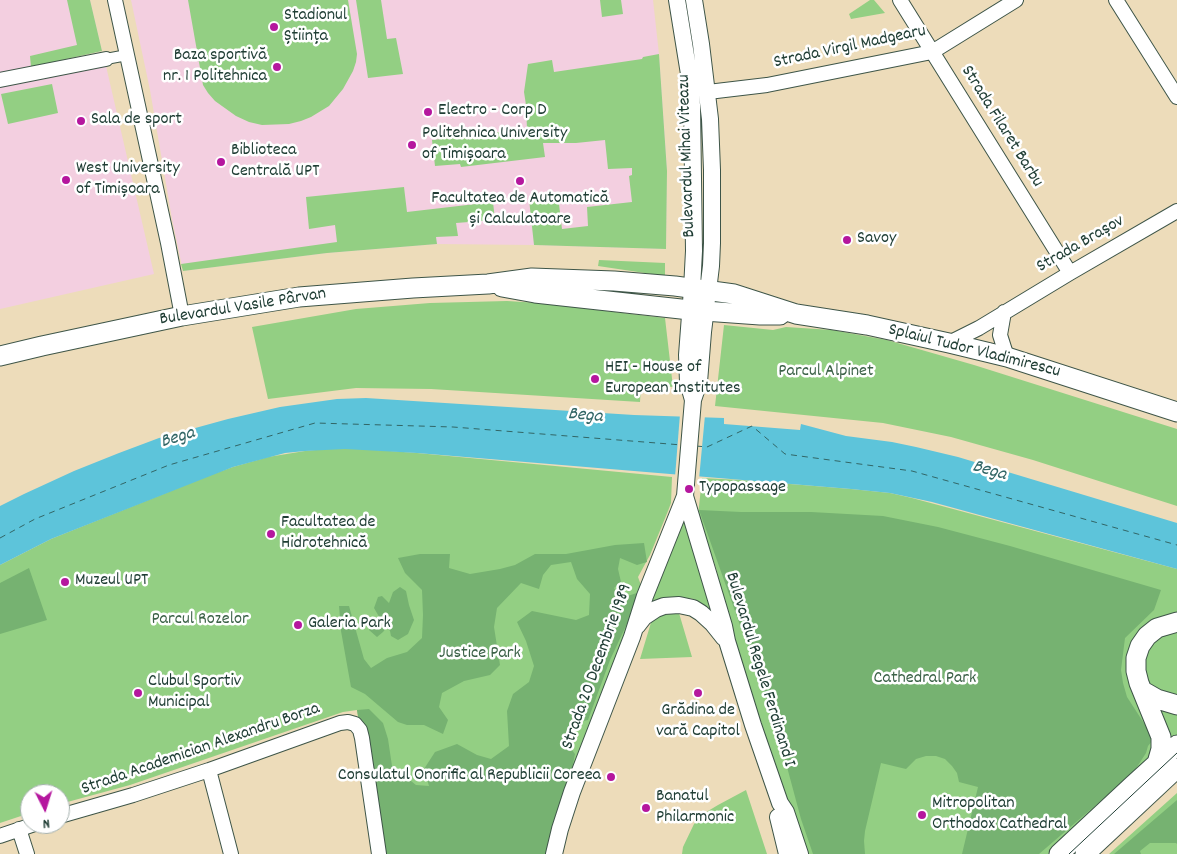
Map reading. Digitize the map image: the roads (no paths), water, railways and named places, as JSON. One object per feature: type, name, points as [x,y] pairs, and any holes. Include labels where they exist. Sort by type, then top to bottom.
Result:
[{"type":"main road","name":"Bulevardul Vasile Pârvan","points":[[0,356],[182,316],[299,297],[488,284],[532,278],[614,281],[701,290]]},
{"type":"main road","name":"Bulevardul Vasile Pârvan","points":[[488,284],[535,294],[698,310]]},
{"type":"main road","name":"Splaiul Tudor Vladimirescu","points":[[701,290],[734,294],[796,314],[867,325],[1007,357],[1177,412]]},
{"type":"main road","name":"Splaiul Tudor Vladimirescu","points":[[698,310],[760,315],[796,314]]},
{"type":"main road","points":[[1157,763],[1162,737],[1139,683],[1136,671],[1136,658],[1140,646],[1147,636],[1157,628],[1177,622]]},
{"type":"main road","points":[[1143,691],[1157,699],[1177,705]]},
{"type":"main road","points":[[1059,854],[1177,745]]},
{"type":"main road","points":[[1085,854],[1177,768]]},
{"type":"street","points":[[115,0],[182,316]]},
{"type":"street","name":"Bulevardul Mihai Viteazu","points":[[677,0],[689,74],[692,106],[694,242],[701,290]]},
{"type":"street","name":"Bulevardul Mihai Viteazu","points":[[694,0],[708,92],[712,170],[712,243],[698,310]]},
{"type":"street","name":"Strada Filaret Barbu","points":[[900,0],[1070,273]]},
{"type":"street","name":"Strada Virgil Madgearu","points":[[708,92],[767,85],[932,52],[1016,0]]},
{"type":"street","points":[[1116,0],[1177,97]]},
{"type":"street","points":[[0,80],[127,55]]},
{"type":"street","name":"Strada Brașov","points":[[949,343],[979,328],[1177,211]]},
{"type":"street","points":[[685,496],[693,400],[688,382],[687,355],[698,310]]},
{"type":"street","points":[[1004,312],[1000,335],[1007,357]]},
{"type":"street","name":"Strada 20 Decembrie 1989","points":[[554,854],[572,792],[632,637],[645,596],[685,496]]},
{"type":"street","name":"Bulevardul Regele Ferdinand I","points":[[685,496],[753,725],[780,804],[786,812],[800,854]]},
{"type":"street","points":[[632,637],[641,621],[650,612],[664,606],[679,605],[694,608],[701,613],[727,641]]},
{"type":"street","name":"Strada Academician Alexandru Borza","points":[[70,813],[133,795],[340,723],[348,722],[355,724],[360,730],[362,738],[379,854]]},
{"type":"street","points":[[209,770],[231,854]]},
{"type":"street","points":[[780,804],[777,815],[787,854]]},
{"type":"street","points":[[561,854],[559,838],[562,824]]},
{"type":"street","points":[[0,836],[19,829],[27,854]]},
{"type":"water","name":"Bega","points":[[366,398],[634,415],[724,418],[724,424],[800,430],[801,424],[846,436],[916,447],[958,457],[1177,523],[1177,569],[932,502],[890,493],[417,453],[345,449],[285,453],[233,467],[51,539],[0,565],[0,506],[74,471],[159,438],[228,419],[280,407],[337,399]]},
{"type":"tram line","points":[[1069,854],[1177,753]]},
{"type":"place","name":"Stadionul Știința","points":[[274,27]]},
{"type":"place","name":"Baza sportivă nr. 1 Politehnica","points":[[277,67]]},
{"type":"place","name":"Electro - Corp D","points":[[428,112]]},
{"type":"place","name":"Sala de sport","points":[[81,121]]},
{"type":"place","name":"Politehnica University of Timișoara","points":[[412,145]]},
{"type":"place","name":"Biblioteca Centrală UPT","points":[[221,162]]},
{"type":"place","name":"West University of Timișoara","points":[[66,180]]},
{"type":"place","name":"Facultatea de Automatică și Calculatoare","points":[[520,181]]},
{"type":"place","name":"Savoy","points":[[847,240]]},
{"type":"place","name":"HEI - House of European Institutes","points":[[595,379]]},
{"type":"place","name":"Typopassage","points":[[689,489]]},
{"type":"place","name":"Facultatea de Hidrotehnică","points":[[271,534]]},
{"type":"place","name":"Muzeul UPT","points":[[65,582]]},
{"type":"place","name":"Galeria Park","points":[[298,625]]},
{"type":"place","name":"Clubul Sportiv Municipal","points":[[138,693]]},
{"type":"place","name":"Grădina de vară Capitol","points":[[698,693]]},
{"type":"place","name":"Consulatul Onorific al Republicii Coreea","points":[[611,777]]},
{"type":"place","name":"Banatul Philarmonic","points":[[646,808]]},
{"type":"place","name":"Mitropolitan Orthodox Cathedral","points":[[922,815]]},
{"type":"park label","name":"Parcul Alpinet","points":[[826,373]]},
{"type":"park label","name":"Parcul Rozelor","points":[[200,621]]},
{"type":"park label","name":"Justice Park","points":[[480,655]]},
{"type":"park label","name":"Cathedral Park","points":[[925,680]]}]
